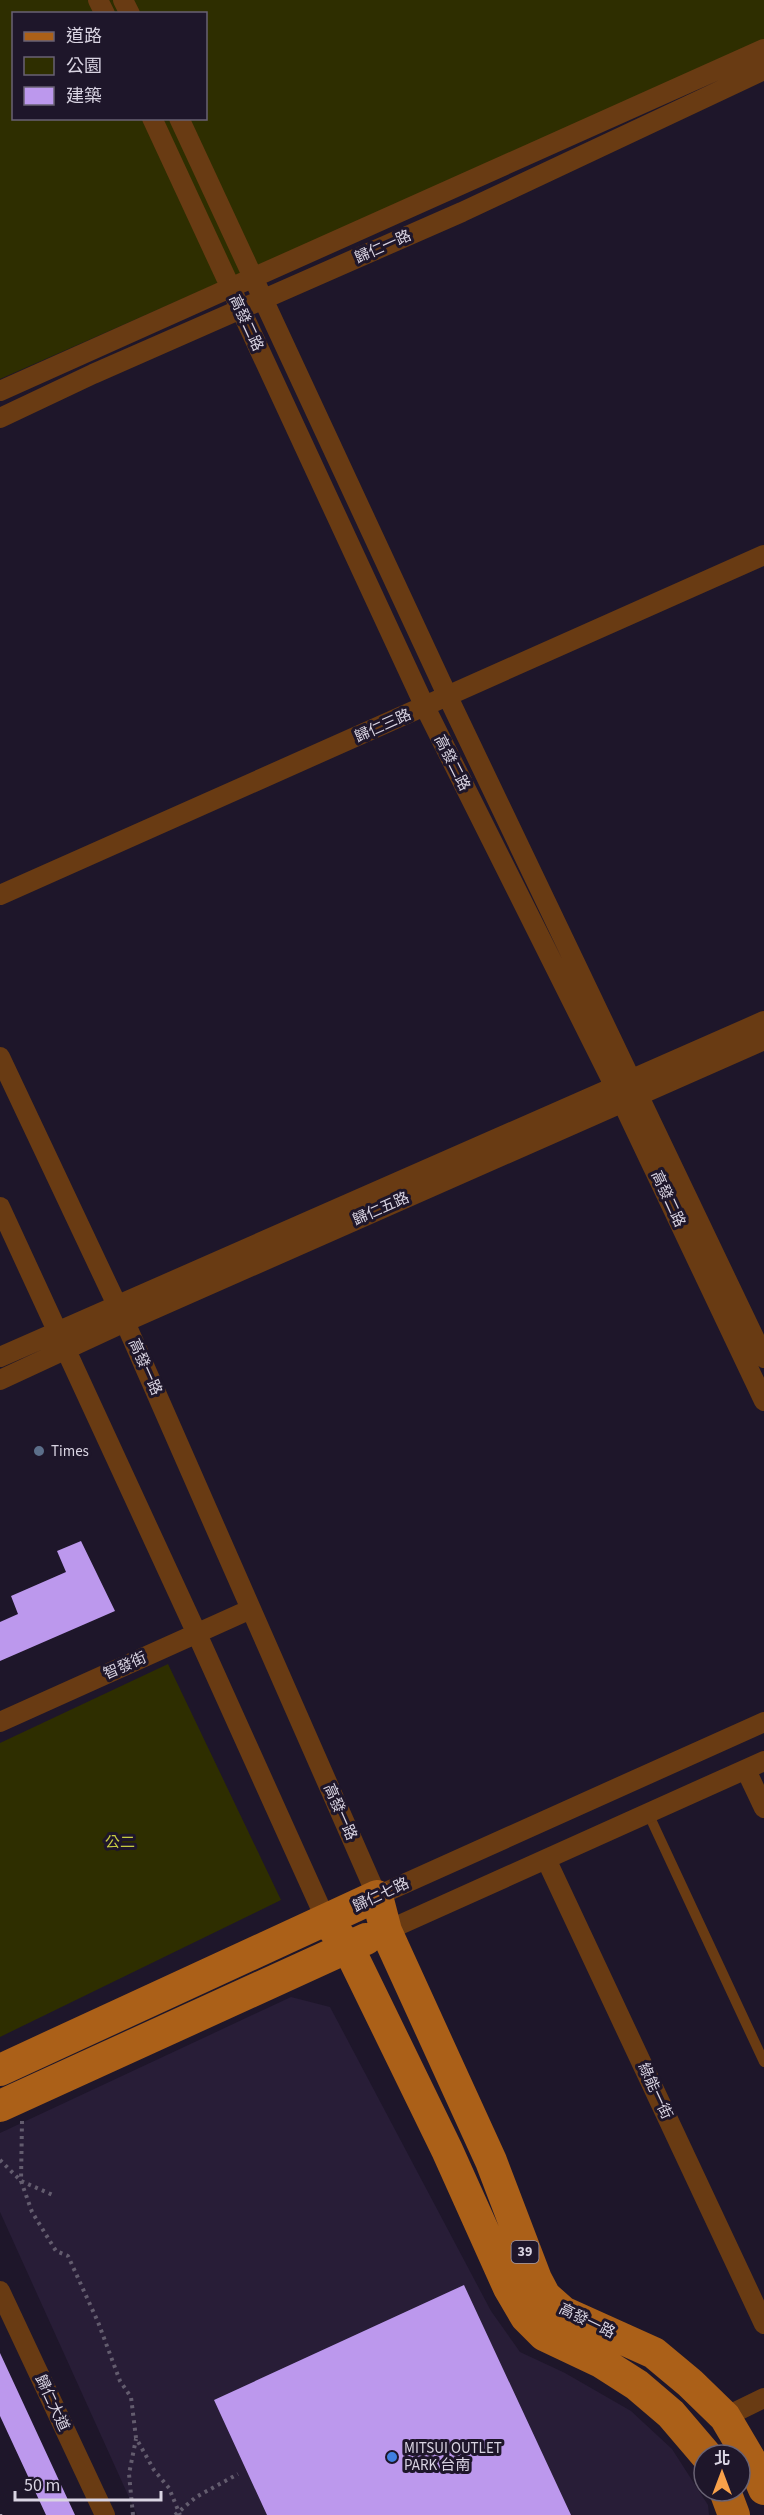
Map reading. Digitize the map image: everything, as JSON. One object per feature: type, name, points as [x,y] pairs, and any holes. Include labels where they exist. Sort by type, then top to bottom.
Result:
[{"type":"main road","name":"歸仁七路","points":[[0,2070],[377,1896]]},
{"type":"main road","name":"高發一路","points":[[377,1896],[386,1930],[491,2161],[544,2296],[562,2312],[654,2353],[724,2417],[761,2474]]},
{"type":"main road","name":"高發一路","points":[[326,1920],[348,1947],[447,2150],[509,2288],[526,2317],[544,2336],[607,2365],[637,2385],[671,2414],[696,2443]]},
{"type":"main road","points":[[11,2111],[386,1930]]},
{"type":"street","name":"歸仁一路","points":[[0,391],[155,320],[761,64]]},
{"type":"street","name":"歸仁一路","points":[[0,418],[93,374],[462,212],[761,64]]},
{"type":"street","name":"高發二路","points":[[153,120],[425,707],[627,1091],[764,1358]]},
{"type":"street","name":"高發二路","points":[[180,120],[448,697],[627,1091],[764,1401]]},
{"type":"street","name":"歸仁三路","points":[[0,895],[764,555]]},
{"type":"street","name":"歸仁五路","points":[[0,1380],[66,1350],[122,1314],[627,1091],[764,1022]]},
{"type":"street","name":"歸仁五路","points":[[627,1091],[764,1040]]},
{"type":"street","name":"高發一路","points":[[0,1057],[122,1314],[377,1896]]},
{"type":"street","name":"高發一路","points":[[0,1206],[326,1920]]},
{"type":"street","name":"歸仁五路","points":[[0,1358],[58,1331],[122,1314]]},
{"type":"street","name":"智發街","points":[[0,1722],[251,1609]]},
{"type":"street","name":"歸仁七路","points":[[377,1896],[764,1722]]},
{"type":"street","points":[[386,1930],[755,1766],[764,1808]]},
{"type":"street","name":"綠能一街","points":[[546,1859],[764,2324]]},
{"type":"street","name":"歸仁大道","points":[[0,2291],[105,2515]]},
{"type":"street","points":[[724,2417],[764,2398]]},
{"type":"lane","points":[[648,1814],[764,2062]]},
{"type":"path","points":[[11,2111],[21,2181],[32,2212],[56,2251],[68,2256],[98,2322],[120,2381],[131,2397],[136,2438],[129,2474],[133,2515]]},
{"type":"path","points":[[0,2160],[21,2181],[55,2196]]},
{"type":"path","points":[[136,2438],[154,2470],[169,2488],[178,2514],[196,2497],[238,2474]]},
{"type":"shaded area","points":[[291,1997],[330,2007],[491,2311],[520,2352],[565,2373],[631,2411],[672,2449],[692,2480],[692,2503],[707,2503],[709,2515],[137,2515],[0,2212],[0,2133]]},
{"type":"green space","points":[[0,0],[764,0],[764,43],[0,379]]},
{"type":"green space","name":"公二","points":[[168,1664],[281,1900],[0,2037],[0,1743]]},
{"type":"building","points":[[81,1541],[115,1611],[0,1661],[0,1622],[18,1614],[11,1596],[66,1572],[57,1551]]},
{"type":"building","name":"MITSUI OUTLET PARK 台南","points":[[464,2285],[571,2515],[267,2515],[214,2400]]},
{"type":"building","points":[[0,2353],[75,2515],[46,2515],[0,2416]]},
{"type":"place","name":"Times","points":[[39,1451]]},
{"type":"place","name":"MITSUI OUTLET PARK 台南","points":[[392,2457]]}]
